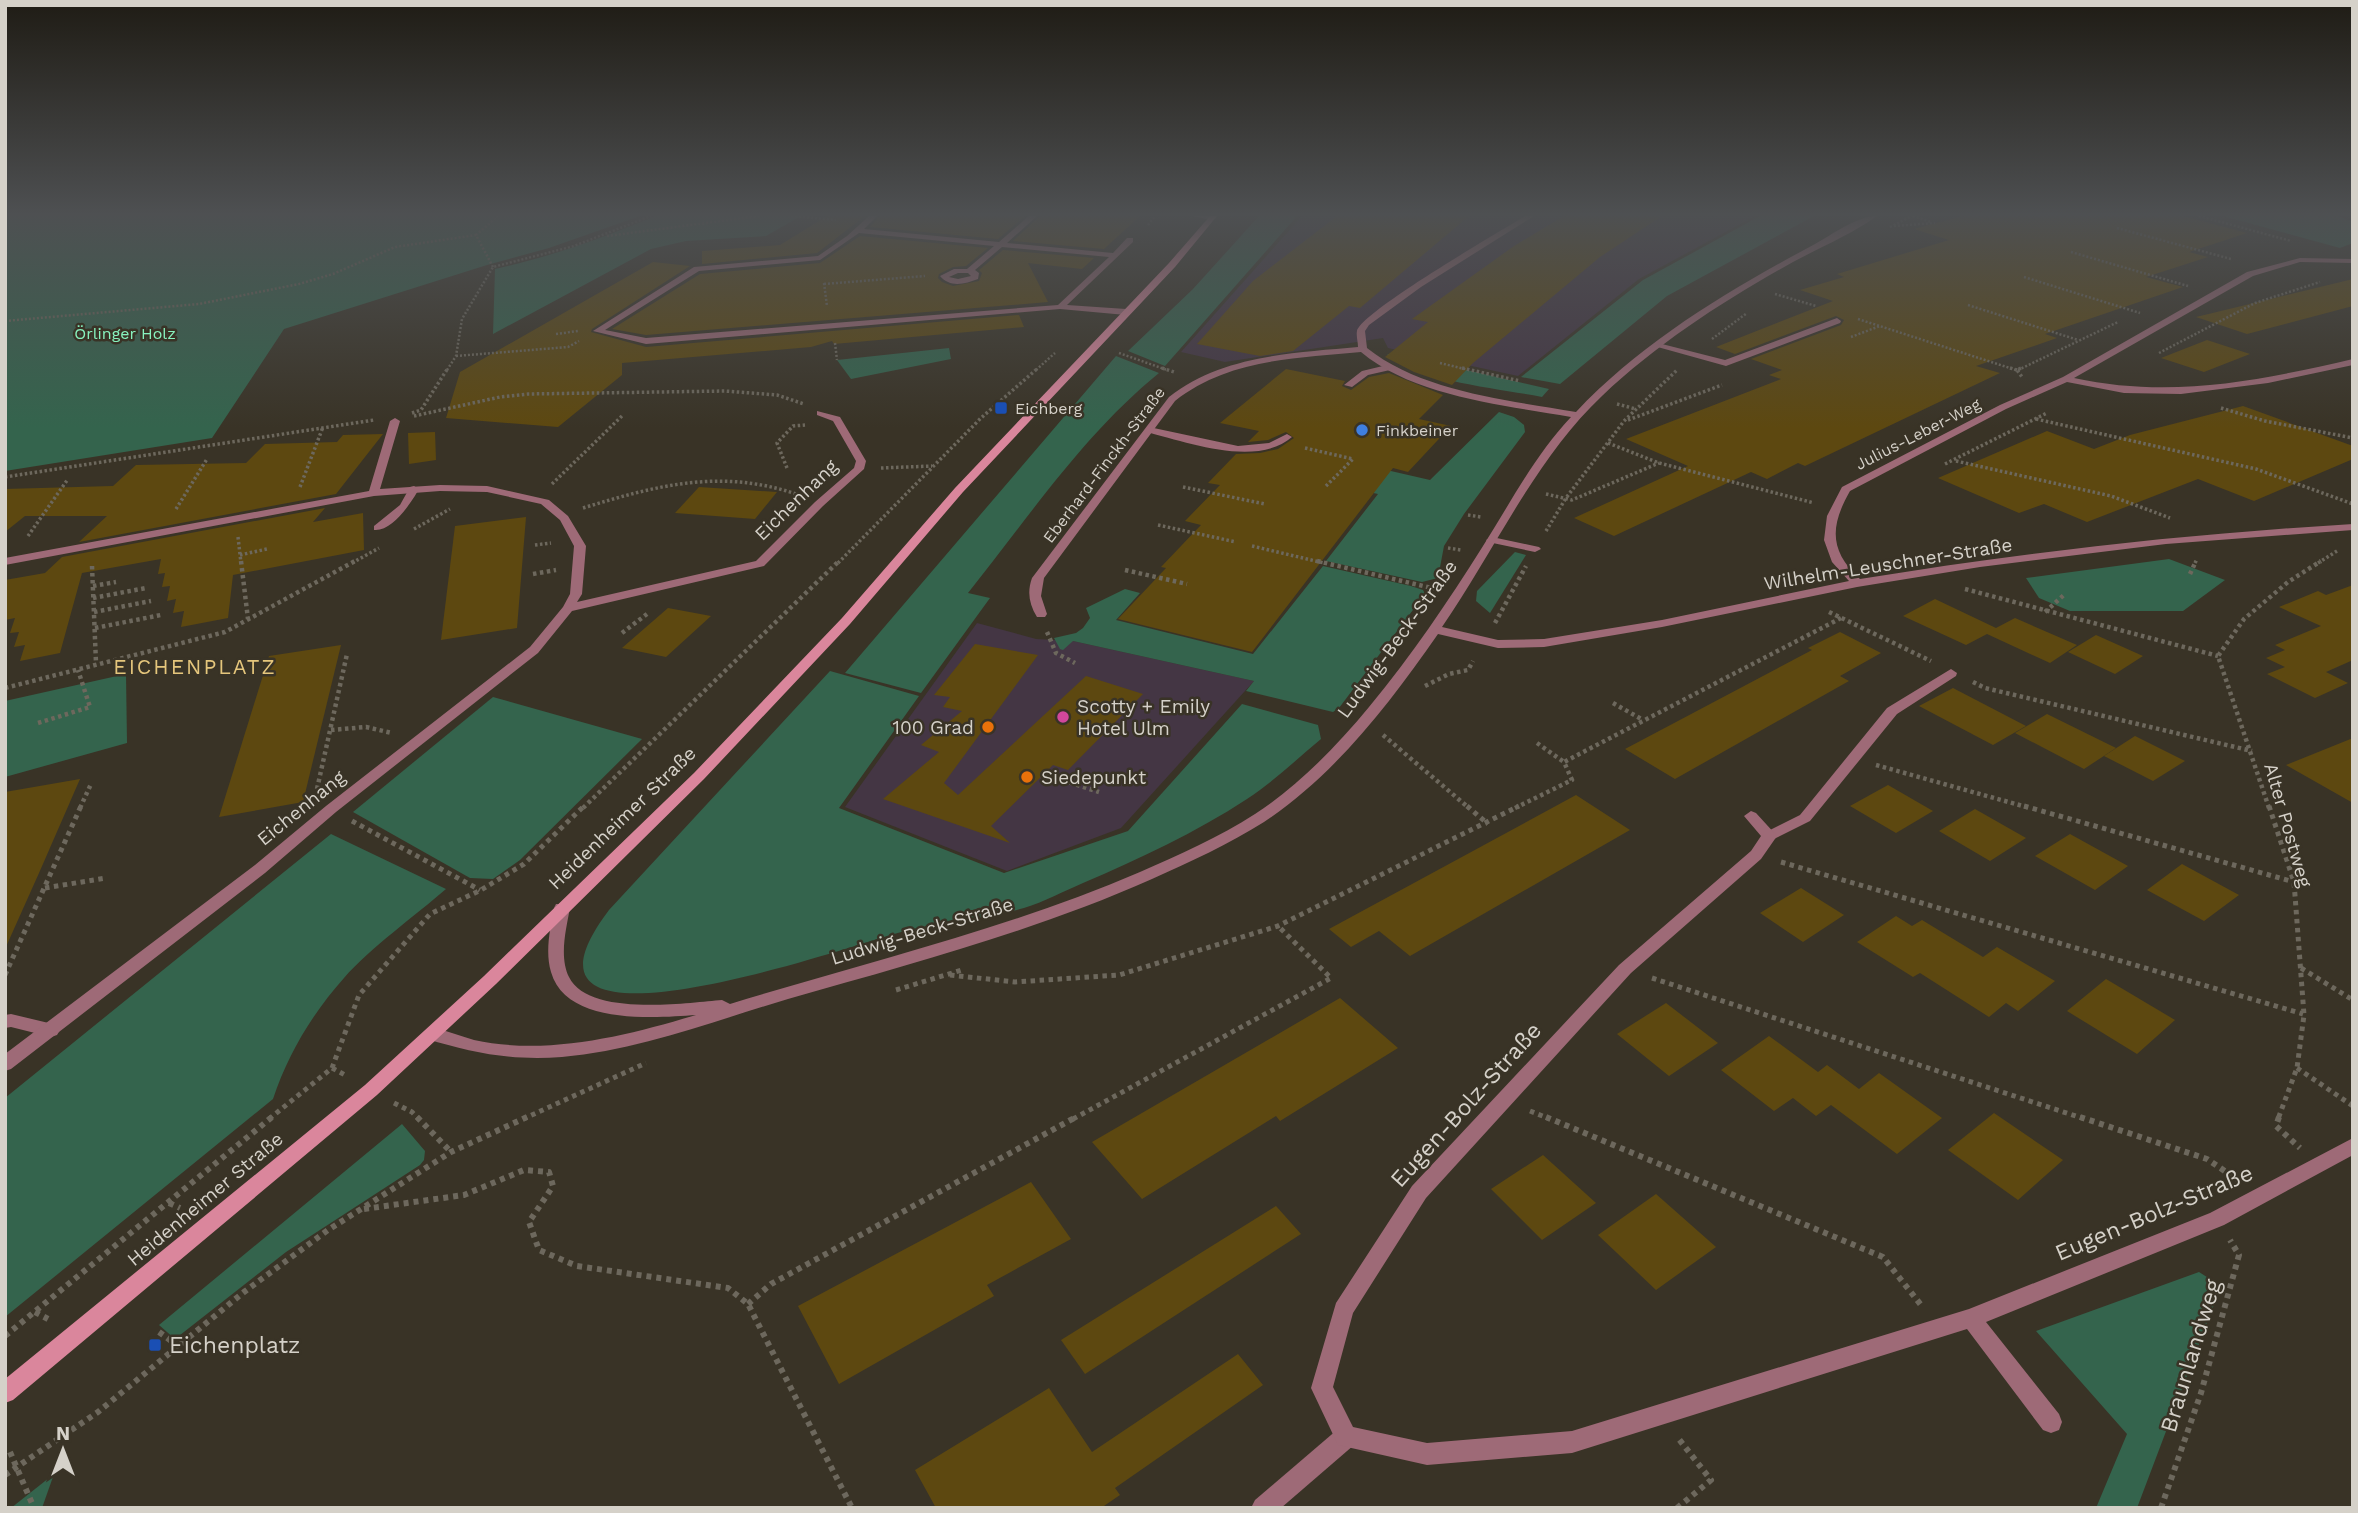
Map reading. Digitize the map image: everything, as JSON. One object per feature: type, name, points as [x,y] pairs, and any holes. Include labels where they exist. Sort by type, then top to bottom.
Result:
[{"type":"main road","name":"Heidenheimer Straße","points":[[5,1393],[352,1106],[433,1034],[699,776],[837,631],[959,490],[1149,287]]},
{"type":"street","points":[[597,331],[668,287]]},
{"type":"street","points":[[1060,307],[1082,287]]},
{"type":"street","points":[[1416,287],[1366,323],[1361,331],[1363,349],[1371,358],[1415,380],[1577,415]]},
{"type":"street","name":"Ludwig-Beck-Straße","points":[[433,1034],[484,1049],[558,1052],[645,1035],[987,935],[1111,893],[1216,843],[1284,800],[1360,730],[1457,594],[1537,467],[1577,415],[1657,346],[1747,287]]},
{"type":"street","name":"Julius-Leber-Weg","points":[[1836,508],[1846,489],[2066,379],[2227,287]]},
{"type":"street","points":[[597,331],[646,341],[1060,307],[1126,312]]},
{"type":"street","points":[[1657,346],[1726,363],[1837,321]]},
{"type":"street","name":"Eberhard-Finckh-Straße","points":[[1041,614],[1034,599],[1033,588],[1038,578],[1172,399],[1198,380],[1265,361],[1363,349]]},
{"type":"street","points":[[2066,379],[2124,390],[2190,391],[2305,373],[2353,362]]},
{"type":"street","points":[[1349,385],[1365,373],[1387,368]]},
{"type":"street","points":[[820,413],[836,419]]},
{"type":"street","name":"Eichenhang","points":[[568,608],[760,564],[819,504],[859,469],[861,461],[836,419]]},
{"type":"street","points":[[374,494],[396,421]]},
{"type":"street","points":[[1149,430],[1229,447],[1255,449],[1277,445],[1287,437]]},
{"type":"street","points":[[378,528],[404,507],[414,489]]},
{"type":"street","name":"Eichenhang","points":[[5,1064],[260,869],[331,809],[534,650],[576,594],[580,546],[561,515],[545,502],[487,489],[414,489],[374,494],[8,562]]},
{"type":"street","points":[[1836,508],[1830,524],[1830,551],[1842,570],[1858,583]]},
{"type":"street","name":"Wilhelm-Leuschner-Straße","points":[[1433,629],[1499,644],[1554,642],[1858,583],[1933,572],[2214,535],[2353,527]]},
{"type":"street","points":[[1492,540],[1535,549]]},
{"type":"street","points":[[1751,816],[1769,836],[1805,818],[1892,711],[1951,673]]},
{"type":"street","name":"Eugen-Bolz-Straße","points":[[1769,836],[1756,855],[1625,969],[1419,1192],[1343,1310],[1322,1388],[1346,1437],[1427,1454],[1572,1442],[1971,1318],[2217,1219],[2353,1146]]},
{"type":"street","name":"Ludwig-Beck-Straße","points":[[562,908],[556,938],[558,967],[568,989],[583,1001],[602,1006],[640,1009],[752,1004]]},
{"type":"street","points":[[5,1021],[12,1020],[51,1030]]},
{"type":"street","points":[[1971,1318],[2051,1422]]},
{"type":"street","points":[[1263,1508],[1346,1437]]},
{"type":"path","points":[[5,321],[199,304],[286,287]]},
{"type":"path","points":[[396,421],[421,410],[456,356],[462,319],[481,287]]},
{"type":"path","points":[[824,287],[829,325]]},
{"type":"path","points":[[1785,287],[1774,294],[1825,309]]},
{"type":"path","points":[[2056,287],[2167,320]]},
{"type":"path","points":[[2193,287],[2216,293]]},
{"type":"path","points":[[1968,305],[2113,350]]},
{"type":"path","points":[[1505,605],[1560,507],[1624,421],[1693,354],[1754,308]]},
{"type":"path","points":[[1850,316],[2017,370]]},
{"type":"path","points":[[556,334],[578,331]]},
{"type":"path","points":[[456,356],[568,347],[597,331]]},
{"type":"path","points":[[5,1336],[332,1068],[359,995],[430,914],[481,890],[524,864],[802,600],[933,466],[1023,380],[1063,346]]},
{"type":"path","points":[[1113,352],[1198,380]]},
{"type":"path","points":[[1439,363],[1529,383]]},
{"type":"path","points":[[396,421],[500,397],[655,391],[777,395],[795,400],[820,413]]},
{"type":"path","points":[[2209,404],[2265,421],[2353,438]]},
{"type":"path","points":[[536,499],[622,416]]},
{"type":"path","points":[[787,468],[777,443],[783,434],[793,426],[836,419]]},
{"type":"path","points":[[2038,419],[2256,468],[2353,504]]},
{"type":"path","points":[[5,477],[365,420]]},
{"type":"path","points":[[292,509],[323,426]]},
{"type":"path","points":[[1608,443],[1659,463],[1836,508]]},
{"type":"path","points":[[1298,446],[1353,459],[1326,485]]},
{"type":"path","points":[[162,533],[207,458]]},
{"type":"path","points":[[1955,461],[2111,496],[2214,535]]},
{"type":"path","points":[[1566,498],[1572,500],[1659,463]]},
{"type":"path","points":[[859,469],[933,466]]},
{"type":"path","points":[[8,562],[68,479]]},
{"type":"path","points":[[561,515],[641,490],[699,479],[778,485],[819,504]]},
{"type":"path","points":[[1183,487],[1265,504]]},
{"type":"path","points":[[404,535],[487,489]]},
{"type":"path","points":[[1554,506],[1560,507]]},
{"type":"path","points":[[1468,514],[1481,517]]},
{"type":"path","points":[[236,519],[248,620]]},
{"type":"path","points":[[1158,525],[1236,542]]},
{"type":"path","points":[[90,546],[96,663]]},
{"type":"path","points":[[1252,546],[1457,594]]},
{"type":"path","points":[[5,688],[225,632],[380,548]]},
{"type":"path","points":[[1448,548],[1463,551]]},
{"type":"path","points":[[240,555],[267,549]]},
{"type":"path","points":[[1933,572],[1955,586],[2044,612],[2218,656],[2244,619],[2288,582],[2339,550]]},
{"type":"path","points":[[1125,570],[1187,584]]},
{"type":"path","points":[[93,586],[116,582]]},
{"type":"path","points":[[93,598],[146,588]]},
{"type":"path","points":[[2044,612],[2065,594]]},
{"type":"path","points":[[94,612],[151,600]]},
{"type":"path","points":[[95,628],[162,615]]},
{"type":"path","points":[[1564,762],[1841,618],[1985,688],[2252,751]]},
{"type":"path","points":[[1050,641],[1056,653],[1075,663]]},
{"type":"path","points":[[347,654],[316,793],[331,809],[481,890]]},
{"type":"path","name":"Alter Postweg","points":[[2218,656],[2294,882],[2304,1014],[2297,1068],[2276,1126],[2318,1166]]},
{"type":"path","points":[[38,723],[90,707],[78,670]]},
{"type":"path","points":[[1614,703],[1644,721]]},
{"type":"path","points":[[331,730],[366,727],[420,740]]},
{"type":"path","points":[[1380,732],[1488,824]]},
{"type":"path","points":[[949,975],[1015,982],[1119,975],[1278,926],[1573,780],[1564,762],[1537,743]]},
{"type":"path","points":[[1854,759],[2294,882]]},
{"type":"path","points":[[1043,774],[1099,792]]},
{"type":"path","points":[[5,975],[91,783]]},
{"type":"path","points":[[1756,855],[2304,1014]]},
{"type":"path","points":[[44,889],[106,878]]},
{"type":"path","points":[[747,1304],[771,1284],[1331,978],[1278,926]]},
{"type":"path","points":[[2301,968],[2353,1000]]},
{"type":"path","points":[[1625,969],[2207,1159],[2232,1174],[2258,1198]]},
{"type":"path","points":[[2297,1068],[2353,1106]]},
{"type":"path","points":[[1504,1100],[1883,1257],[1940,1329]]},
{"type":"path","points":[[5,1475],[98,1412],[273,1270],[360,1210],[451,1153]]},
{"type":"path","points":[[360,1210],[464,1195],[524,1170],[549,1172],[553,1186],[529,1222],[539,1250],[577,1266],[728,1288],[747,1304],[852,1508]]},
{"type":"path","points":[[169,1203],[180,1208]]},
{"type":"path","name":"Braunlandweg","points":[[2161,1508],[2201,1393],[2239,1255],[2217,1219]]},
{"type":"path","points":[[35,1312],[48,1319]]},
{"type":"path","points":[[159,1332],[178,1346]]},
{"type":"path","points":[[1661,1415],[1711,1480],[1677,1508]]},
{"type":"path","points":[[10,1452],[34,1508]]},
{"type":"shaded area","points":[[1239,287],[1630,287],[1518,376],[1388,348],[1383,338],[1225,362],[1181,352]]},
{"type":"shaded area","points":[[977,623],[1036,639],[1073,641],[1254,681],[1121,828],[1007,871],[845,807]]},
{"type":"green space","name":"Örlinger Holz","points":[[5,287],[418,287],[284,329],[212,438],[5,471]]},
{"type":"green space","points":[[494,287],[581,287],[493,334]]},
{"type":"green space","points":[[1195,287],[1235,287],[1165,366],[1128,351]]},
{"type":"green space","points":[[1635,287],[1684,287],[1667,296],[1560,384],[1521,377]]},
{"type":"green space","points":[[949,348],[951,359],[851,379],[837,360]]},
{"type":"green space","points":[[1387,354],[1397,354],[1549,389],[1542,397],[1460,383],[1419,371]]},
{"type":"green space","points":[[1116,356],[1159,373],[1081,450],[968,593],[990,598],[921,693],[845,673]]},
{"type":"green space","points":[[1499,412],[1514,417],[1524,425],[1525,432],[1464,514],[1444,546],[1438,578],[1422,582],[1326,561],[1378,494],[1337,485],[1356,463],[1430,480]]},
{"type":"green space","points":[[1515,552],[1526,555],[1490,613],[1476,601],[1477,591]]},
{"type":"green space","points":[[2169,559],[2225,580],[2183,611],[2070,611],[2039,598],[2026,578]]},
{"type":"green space","points":[[1323,566],[1411,586],[1423,590],[1425,594],[1339,708],[1333,712],[1246,691],[1254,681],[1073,641],[1063,650],[1054,638],[1076,633],[1090,618],[1086,608],[1125,589],[1140,593],[1116,620],[1253,654]]},
{"type":"green space","points":[[830,671],[919,696],[839,808],[1004,873],[1128,831],[1242,704],[1318,725],[1321,739],[1257,792],[1207,823],[1146,855],[1031,906],[905,931],[822,956],[692,988],[635,993],[595,986],[583,960],[609,910]]},
{"type":"green space","points":[[126,674],[127,743],[5,777],[5,701]]},
{"type":"green space","points":[[493,697],[642,739],[520,860],[493,879],[470,878],[353,812]]},
{"type":"green space","points":[[331,834],[446,889],[367,955],[332,992],[311,1020],[294,1050],[273,1099],[5,1317],[5,1098]]},
{"type":"green space","points":[[402,1124],[425,1151],[420,1165],[286,1252],[175,1339],[159,1325]]},
{"type":"green space","points":[[2199,1272],[2221,1286],[2137,1508],[2096,1508],[2127,1434],[2036,1331]]},
{"type":"green space","points":[[54,1474],[42,1508],[11,1508]]},
{"type":"building","points":[[610,287],[658,287],[591,332],[646,347],[1019,315],[1024,327],[834,344],[832,341],[811,347],[622,363],[622,375],[558,427],[446,418],[460,372]]},
{"type":"building","points":[[680,287],[1040,287],[1048,302],[646,335],[612,329]]},
{"type":"building","points":[[1248,287],[1385,287],[1360,308],[1349,306],[1293,351],[1260,356],[1197,344]]},
{"type":"building","points":[[1457,287],[1565,287],[1473,363],[1452,385],[1414,372],[1385,357],[1428,322],[1412,319]]},
{"type":"building","points":[[1811,287],[2183,287],[2045,334],[2057,338],[1976,366],[2000,373],[1805,466],[1798,463],[1767,479],[1751,472],[1614,536],[1574,518],[1688,466],[1626,439],[1781,379],[1769,375],[1782,370],[1751,359],[1841,325],[1844,320],[1836,316],[1735,354],[1716,347],[1833,301],[1800,290]]},
{"type":"building","points":[[2322,287],[2353,287],[2353,306],[2247,334],[2196,317]]},
{"type":"building","points":[[2207,340],[2250,354],[2204,372],[2161,358]]},
{"type":"building","points":[[1286,369],[1345,381],[1342,386],[1351,390],[1369,377],[1389,373],[1443,395],[1419,419],[1451,426],[1408,472],[1393,468],[1252,652],[1118,619],[1166,568],[1161,567],[1201,525],[1185,521],[1220,485],[1208,483],[1236,454],[1278,449],[1294,438],[1286,432],[1268,440],[1248,442],[1259,431],[1220,423]]},
{"type":"building","points":[[2243,406],[2353,446],[2353,459],[2254,501],[2198,479],[2087,522],[2044,504],[2019,513],[1938,478],[2047,431],[2094,449],[2130,435]]},
{"type":"building","points":[[435,432],[436,460],[409,464],[408,433]]},
{"type":"building","points":[[383,434],[336,494],[79,542],[107,516],[25,516],[5,532],[5,489],[113,486],[136,465],[246,463],[265,444],[337,442],[343,435]]},
{"type":"building","points":[[699,487],[777,492],[755,519],[675,513]]},
{"type":"building","points":[[325,508],[313,522],[363,513],[364,550],[233,575],[228,618],[181,627],[184,611],[173,613],[176,599],[167,601],[170,586],[162,587],[165,573],[158,574],[161,559],[82,573],[60,653],[20,661],[25,645],[14,647],[19,632],[10,633],[15,618],[5,620],[5,580],[45,573],[62,557]]},
{"type":"building","points":[[526,517],[517,628],[441,640],[455,526]]},
{"type":"building","points":[[2353,585],[2353,660],[2326,672],[2348,683],[2315,698],[2267,674],[2285,667],[2266,658],[2285,650],[2275,645],[2321,626],[2279,607],[2318,591],[2326,595]]},
{"type":"building","points":[[1935,599],[1996,628],[2015,618],[2077,645],[2050,663],[1987,634],[1966,645],[1903,616]]},
{"type":"building","points":[[668,608],[711,616],[666,657],[622,648]]},
{"type":"building","points":[[1840,632],[1881,653],[1840,676],[1849,681],[1675,779],[1625,749],[1812,650],[1808,648]]},
{"type":"building","points":[[2096,635],[2143,656],[2115,674],[2068,652]]},
{"type":"building","points":[[975,644],[1038,655],[944,783],[958,795],[1086,676],[1143,694],[1068,770],[1053,765],[991,826],[1010,843],[883,799],[939,752],[921,745],[962,711],[943,707],[950,697],[934,695]]},
{"type":"building","points":[[341,645],[303,802],[219,817],[269,656]]},
{"type":"building","points":[[1953,688],[2026,726],[1993,745],[1919,706]]},
{"type":"building","points":[[2047,714],[2116,748],[2084,769],[2015,733]]},
{"type":"building","points":[[2135,736],[2185,761],[2153,781],[2104,756]]},
{"type":"building","points":[[2353,738],[2353,803],[2286,765]]},
{"type":"building","points":[[80,779],[39,873],[5,949],[5,792]]},
{"type":"building","points":[[1888,785],[1933,811],[1896,833],[1850,806]]},
{"type":"building","points":[[1576,795],[1630,830],[1410,956],[1379,931],[1351,947],[1329,929]]},
{"type":"building","points":[[1975,809],[2026,838],[1990,861],[1939,831]]},
{"type":"building","points":[[2070,834],[2128,866],[2095,890],[2035,856]]},
{"type":"building","points":[[2182,864],[2239,895],[2204,921],[2147,890]]},
{"type":"building","points":[[1801,888],[1844,915],[1803,942],[1760,913]]},
{"type":"building","points":[[1896,916],[1912,926],[1922,920],[1983,957],[1997,947],[2055,981],[2018,1011],[2006,1003],[1989,1017],[1920,973],[1913,977],[1857,942]]},
{"type":"building","points":[[2106,979],[2175,1020],[2137,1054],[2067,1011]]},
{"type":"building","points":[[1340,998],[1398,1048],[1280,1121],[1276,1116],[1142,1199],[1092,1142]]},
{"type":"building","points":[[1666,1003],[1718,1043],[1669,1076],[1617,1034]]},
{"type":"building","points":[[1769,1036],[1818,1072],[1827,1065],[1859,1089],[1879,1073],[1942,1118],[1897,1154],[1831,1105],[1816,1116],[1793,1098],[1774,1111],[1721,1070]]},
{"type":"building","points":[[1994,1113],[2063,1160],[2018,1200],[1948,1150]]},
{"type":"building","points":[[1543,1155],[1596,1203],[1542,1240],[1491,1189]]},
{"type":"building","points":[[1031,1182],[1071,1239],[987,1285],[994,1296],[839,1384],[798,1306]]},
{"type":"building","points":[[1656,1194],[1716,1247],[1656,1290],[1598,1235]]},
{"type":"building","points":[[1276,1206],[1301,1234],[1085,1374],[1061,1340]]},
{"type":"building","points":[[1238,1354],[1263,1385],[1115,1488],[1120,1495],[1101,1508],[936,1508],[915,1470],[1049,1388],[1092,1452]]},
{"type":"place","name":"Eichberg","points":[[1001,408]]},
{"type":"place","name":"Finkbeiner","points":[[1362,430]]},
{"type":"place","name":"Scotty + Emily Hotel Ulm","points":[[1063,717]]},
{"type":"place","name":"100 Grad","points":[[988,727]]},
{"type":"place","name":"Siedepunkt","points":[[1027,777]]},
{"type":"place","name":"Eichenplatz","points":[[155,1345]]},
{"type":"district","name":"EICHENPLATZ","points":[[195,666]]}]
